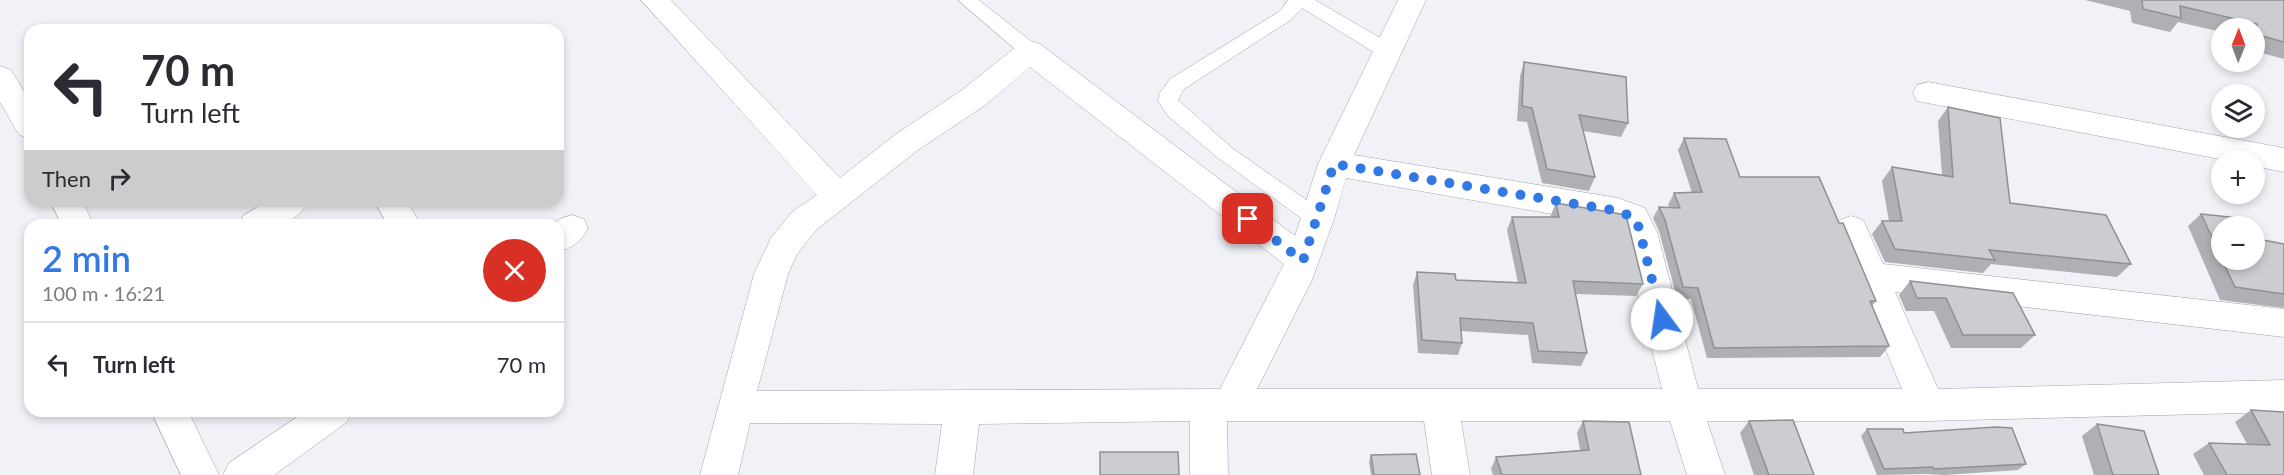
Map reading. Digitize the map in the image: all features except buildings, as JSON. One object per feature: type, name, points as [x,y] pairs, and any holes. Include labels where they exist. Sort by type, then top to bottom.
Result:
[{"type":"street","points":[[655,0],[838,197]]},
{"type":"street","points":[[1209,475],[1219,405],[1296,280],[1318,219],[1334,164],[1412,0]]},
{"type":"street","points":[[719,475],[771,274],[783,247],[806,220],[907,142],[973,98],[1030,51],[1303,261]]},
{"type":"street","points":[[0,77],[24,118]]},
{"type":"street","points":[[1928,93],[2284,160]]},
{"type":"street","points":[[1334,164],[1618,211],[1633,217],[1641,232],[1684,406],[1706,475]]},
{"type":"street","points":[[264,219],[284,207]]},
{"type":"street","points":[[1851,229],[1927,405]]},
{"type":"street","points":[[1872,276],[2284,323]]},
{"type":"street","points":[[735,407],[1927,405],[2284,396]]},
{"type":"street","points":[[1440,406],[1451,475]]},
{"type":"street","points":[[954,475],[962,408]]},
{"type":"street","points":[[172,417],[200,475]]},
{"type":"street","points":[[242,475],[296,440],[326,417]]},
{"type":"lane","points":[[967,0],[1030,51]]},
{"type":"lane","points":[[1318,219],[1226,153],[1175,111],[1168,101],[1169,94],[1178,84],[1286,15],[1300,0],[1387,51]]},
{"type":"route","points":[[1248,219],[1303,261],[1334,164],[1618,211],[1633,217],[1641,232],[1662,319]]}]
